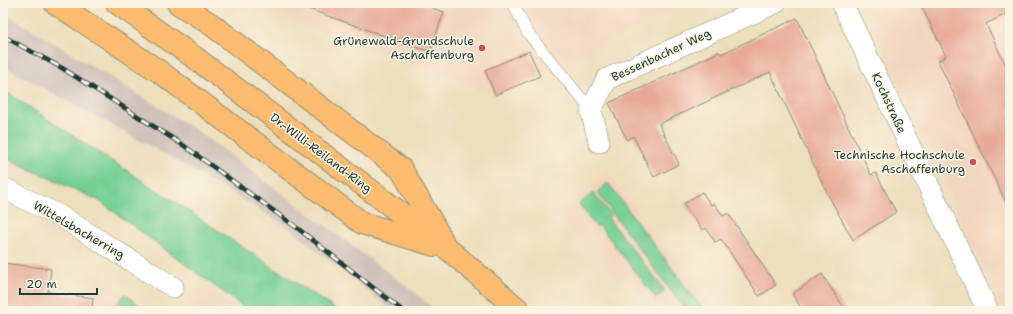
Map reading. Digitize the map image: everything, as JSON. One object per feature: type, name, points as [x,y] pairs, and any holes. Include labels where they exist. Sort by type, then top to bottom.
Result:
[{"type":"highway","points":[[56,3],[160,72],[362,223],[448,249]]},
{"type":"highway","name":"Dr.-Willi-Reiland-Ring","points":[[117,3],[198,60],[448,249],[520,311]]},
{"type":"highway","points":[[178,3],[212,25],[401,169],[448,249]]},
{"type":"street","name":"Bessenbacher Weg","points":[[591,110],[607,78],[775,3]]},
{"type":"street","name":"Kochstraße","points":[[842,3],[988,311]]},
{"type":"street","points":[[591,110],[599,142]]},
{"type":"street","name":"Wittelsbacherring","points":[[3,188],[60,216],[173,287]]},
{"type":"lane","points":[[513,3],[527,32],[591,110]]},
{"type":"shaded area","name":"Grünewald-Grundschule Aschaffenburg","points":[[264,3],[687,3],[540,76],[495,95],[414,64],[323,33],[273,9]]},
{"type":"shaded area","name":"Technische Hochschule Aschaffenburg","points":[[890,3],[1010,3],[1010,311],[1004,311],[867,13]]},
{"type":"shaded area","points":[[3,12],[195,129],[409,288],[437,311],[393,311],[285,225],[170,157],[3,66]]},
{"type":"shaded area","points":[[607,172],[716,311],[655,311],[555,214]]},
{"type":"shaded area","points":[[87,265],[147,311],[82,311]]},
{"type":"shaded area","points":[[204,285],[237,311],[186,311]]},
{"type":"green space","points":[[3,90],[338,311],[249,311],[98,200],[3,157]]},
{"type":"green space","points":[[608,183],[704,311],[686,311],[597,192]]},
{"type":"green space","points":[[593,193],[611,215],[608,218],[665,291],[656,298],[599,225],[596,227],[579,204]]},
{"type":"green space","points":[[125,294],[147,311],[112,311]]},
{"type":"building","points":[[301,3],[418,3],[444,12],[430,52],[300,6]]},
{"type":"building","points":[[920,3],[1010,3],[1010,12],[986,24],[1010,74],[1010,211],[938,61],[946,56]]},
{"type":"building","points":[[797,18],[871,175],[876,173],[896,212],[853,240],[828,195],[770,72],[659,124],[679,164],[654,177],[633,136],[627,140],[609,103],[719,52],[721,54]]},
{"type":"building","points":[[529,51],[540,76],[495,95],[485,70]]},
{"type":"building","points":[[702,192],[711,205],[714,203],[723,216],[728,213],[776,285],[759,296],[721,239],[715,242],[706,228],[702,230],[684,204]]},
{"type":"building","points":[[3,263],[51,269],[48,292],[93,298],[92,311],[3,311]]},
{"type":"building","points":[[822,274],[846,311],[803,311],[792,294]]},
{"type":"railway","points":[[3,36],[62,68],[183,145],[296,227],[403,311]]},
{"type":"place","name":"Grünewald-Grundschule Aschaffenburg","points":[[482,48]]},
{"type":"place","name":"Technische Hochschule Aschaffenburg","points":[[973,162]]}]
